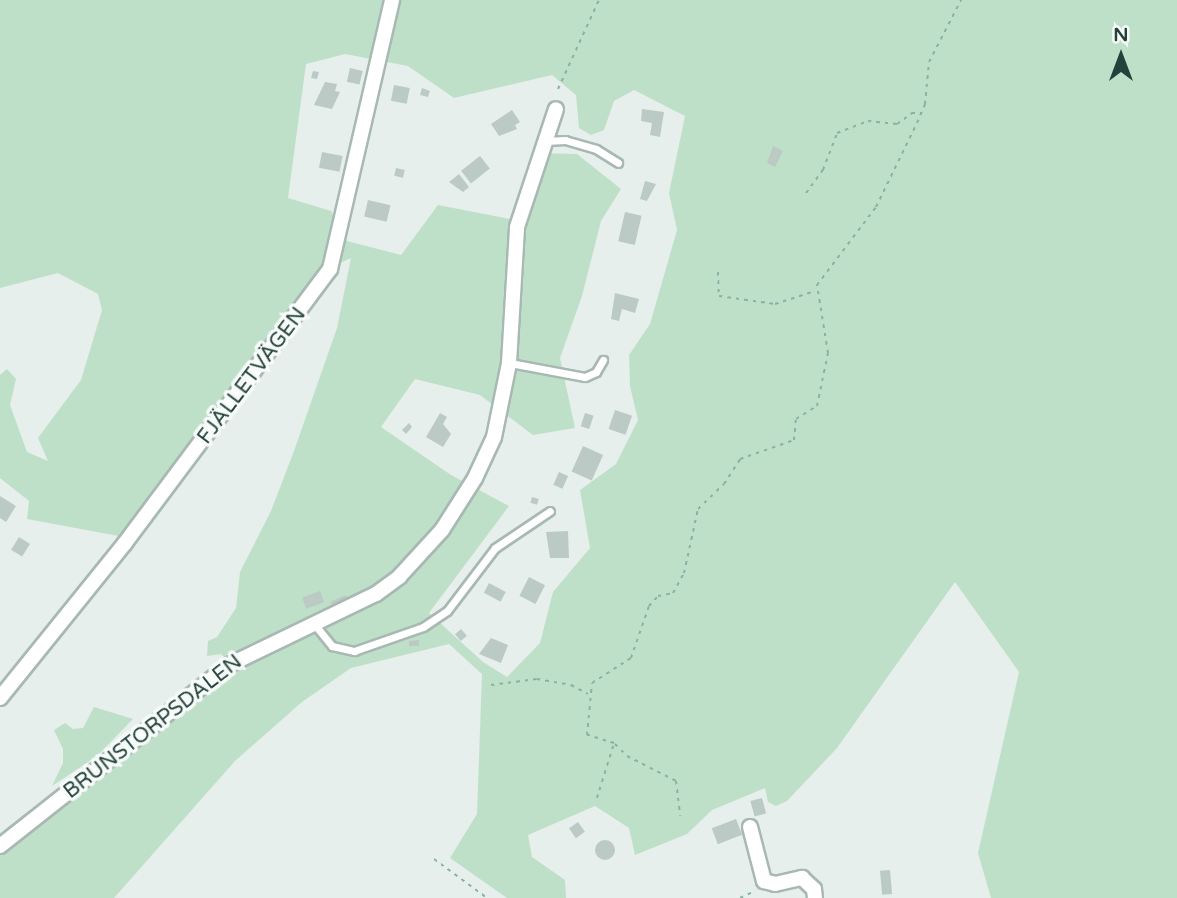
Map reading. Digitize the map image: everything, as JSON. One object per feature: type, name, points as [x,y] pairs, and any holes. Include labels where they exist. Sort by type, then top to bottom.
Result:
[{"type":"street","name":"FJÄLLETVÄGEN","points":[[0,698],[125,543],[330,268],[392,0]]},
{"type":"street","name":"BRUNSTORPSDALEN","points":[[0,846],[229,665],[384,589],[442,530],[475,478],[494,437],[509,363],[514,245],[556,109]]},
{"type":"street","points":[[750,827],[764,881],[768,884],[802,878],[814,889],[815,898]]},
{"type":"lane","points":[[544,141],[565,139],[596,149],[618,163]]},
{"type":"lane","points":[[509,363],[584,377],[596,372],[603,360]]},
{"type":"lane","points":[[315,625],[332,646],[354,651],[423,627],[447,611],[495,548],[550,511]]},
{"type":"path","points":[[558,89],[599,0]]},
{"type":"path","points":[[718,272],[719,296],[775,304],[816,291],[876,207],[921,113],[929,62],[961,0]]},
{"type":"path","points":[[806,193],[823,170],[837,133],[868,121],[897,124],[912,113],[921,113]]},
{"type":"path","points":[[680,816],[676,781],[627,756],[614,743],[587,735],[588,694],[602,672],[631,658],[649,606],[658,596],[673,593],[684,573],[698,509],[724,484],[740,458],[794,440],[796,419],[817,406],[828,353],[816,291]]},
{"type":"path","points":[[491,685],[537,679],[571,685],[588,694]]},
{"type":"path","points":[[597,799],[614,743]]},
{"type":"path","points":[[434,859],[487,898]]},
{"type":"path","points":[[740,898],[768,884]]},
{"type":"green space","points":[[0,0],[1177,0],[1177,898],[991,898],[978,853],[1019,672],[955,582],[837,748],[787,801],[776,806],[768,802],[765,788],[712,810],[687,834],[635,855],[629,828],[595,806],[528,835],[532,857],[565,880],[566,898],[507,898],[450,858],[477,814],[482,674],[449,644],[351,668],[302,702],[235,761],[114,898],[0,898],[0,851],[234,668],[221,654],[207,656],[208,641],[217,637],[236,608],[240,572],[271,511],[337,328],[351,258],[320,272],[124,537],[27,519],[29,501],[0,478],[0,375],[7,369],[16,379],[10,405],[27,452],[48,461],[38,438],[81,380],[102,310],[98,294],[58,273],[0,288]],"holes":[[[345,54],[408,66],[454,98],[552,75],[576,95],[579,128],[591,135],[604,130],[614,101],[634,90],[685,116],[669,193],[677,230],[650,324],[629,355],[630,386],[638,420],[616,464],[580,490],[590,548],[553,592],[540,643],[507,677],[483,662],[429,613],[509,506],[451,475],[381,427],[415,379],[480,395],[533,435],[575,428],[560,358],[582,296],[601,221],[621,189],[577,154],[536,153],[510,219],[438,205],[401,255],[347,241],[331,211],[288,198],[306,64]]]},
{"type":"green space","points":[[94,707],[133,719],[97,756],[52,786],[63,763],[63,749],[54,730],[65,723],[73,729],[83,728]]},
{"type":"building","points":[[350,68],[363,71],[360,85],[347,82]]},
{"type":"building","points":[[313,71],[319,72],[317,79],[311,78]]},
{"type":"building","points":[[325,82],[337,84],[335,91],[340,92],[332,109],[314,105]]},
{"type":"building","points":[[394,85],[410,88],[407,104],[391,101]]},
{"type":"building","points":[[422,88],[430,91],[428,97],[420,95]]},
{"type":"building","points":[[642,109],[664,112],[660,137],[650,135],[652,123],[641,121]]},
{"type":"building","points":[[512,110],[520,122],[515,125],[517,129],[499,136],[491,124]]},
{"type":"building","points":[[773,146],[783,151],[775,167],[767,163]]},
{"type":"building","points":[[322,152],[343,156],[340,172],[319,168]]},
{"type":"building","points":[[480,156],[490,169],[471,183],[461,171]]},
{"type":"building","points":[[396,168],[405,170],[403,178],[394,176]]},
{"type":"building","points":[[459,174],[469,187],[463,192],[449,182]]},
{"type":"building","points":[[645,181],[656,184],[647,201],[640,199]]},
{"type":"building","points":[[368,200],[390,205],[387,222],[364,217]]},
{"type":"building","points":[[625,212],[642,216],[635,245],[618,241]]},
{"type":"building","points":[[615,293],[639,299],[635,313],[622,309],[619,321],[611,319]]},
{"type":"building","points":[[615,410],[632,416],[626,435],[608,429]]},
{"type":"building","points":[[440,413],[447,417],[443,424],[451,434],[443,447],[426,437]]},
{"type":"building","points":[[585,413],[594,416],[589,429],[581,426]]},
{"type":"building","points":[[409,423],[412,427],[406,434],[402,430]]},
{"type":"building","points":[[583,446],[603,455],[592,481],[572,472]]},
{"type":"building","points":[[559,472],[568,476],[562,489],[553,485]]},
{"type":"building","points":[[0,496],[16,506],[6,522],[0,518]]},
{"type":"building","points":[[532,497],[539,499],[537,505],[530,503]]},
{"type":"building","points":[[568,531],[569,558],[550,558],[546,532]]},
{"type":"building","points":[[19,537],[30,544],[22,557],[11,550]]},
{"type":"building","points":[[529,577],[545,585],[536,604],[519,596]]},
{"type":"building","points":[[489,583],[506,592],[501,602],[484,593]]},
{"type":"building","points":[[320,591],[324,602],[306,609],[302,597]]},
{"type":"building","points":[[346,595],[349,602],[333,609],[330,602]]},
{"type":"building","points":[[461,629],[467,636],[461,641],[455,634]]},
{"type":"building","points":[[491,638],[508,645],[501,663],[479,654]]},
{"type":"building","points":[[419,640],[419,646],[409,646],[409,641]]},
{"type":"building","points":[[762,798],[766,813],[755,817],[750,801]]},
{"type":"building","points":[[736,819],[742,835],[718,844],[712,828]]},
{"type":"building","points":[[578,822],[585,832],[576,838],[569,828]]},
{"type":"building","points":[[605,840],[612,843],[615,850],[612,857],[605,860],[598,857],[595,850],[598,843]]},
{"type":"building","points":[[890,870],[892,894],[882,895],[880,871]]}]
